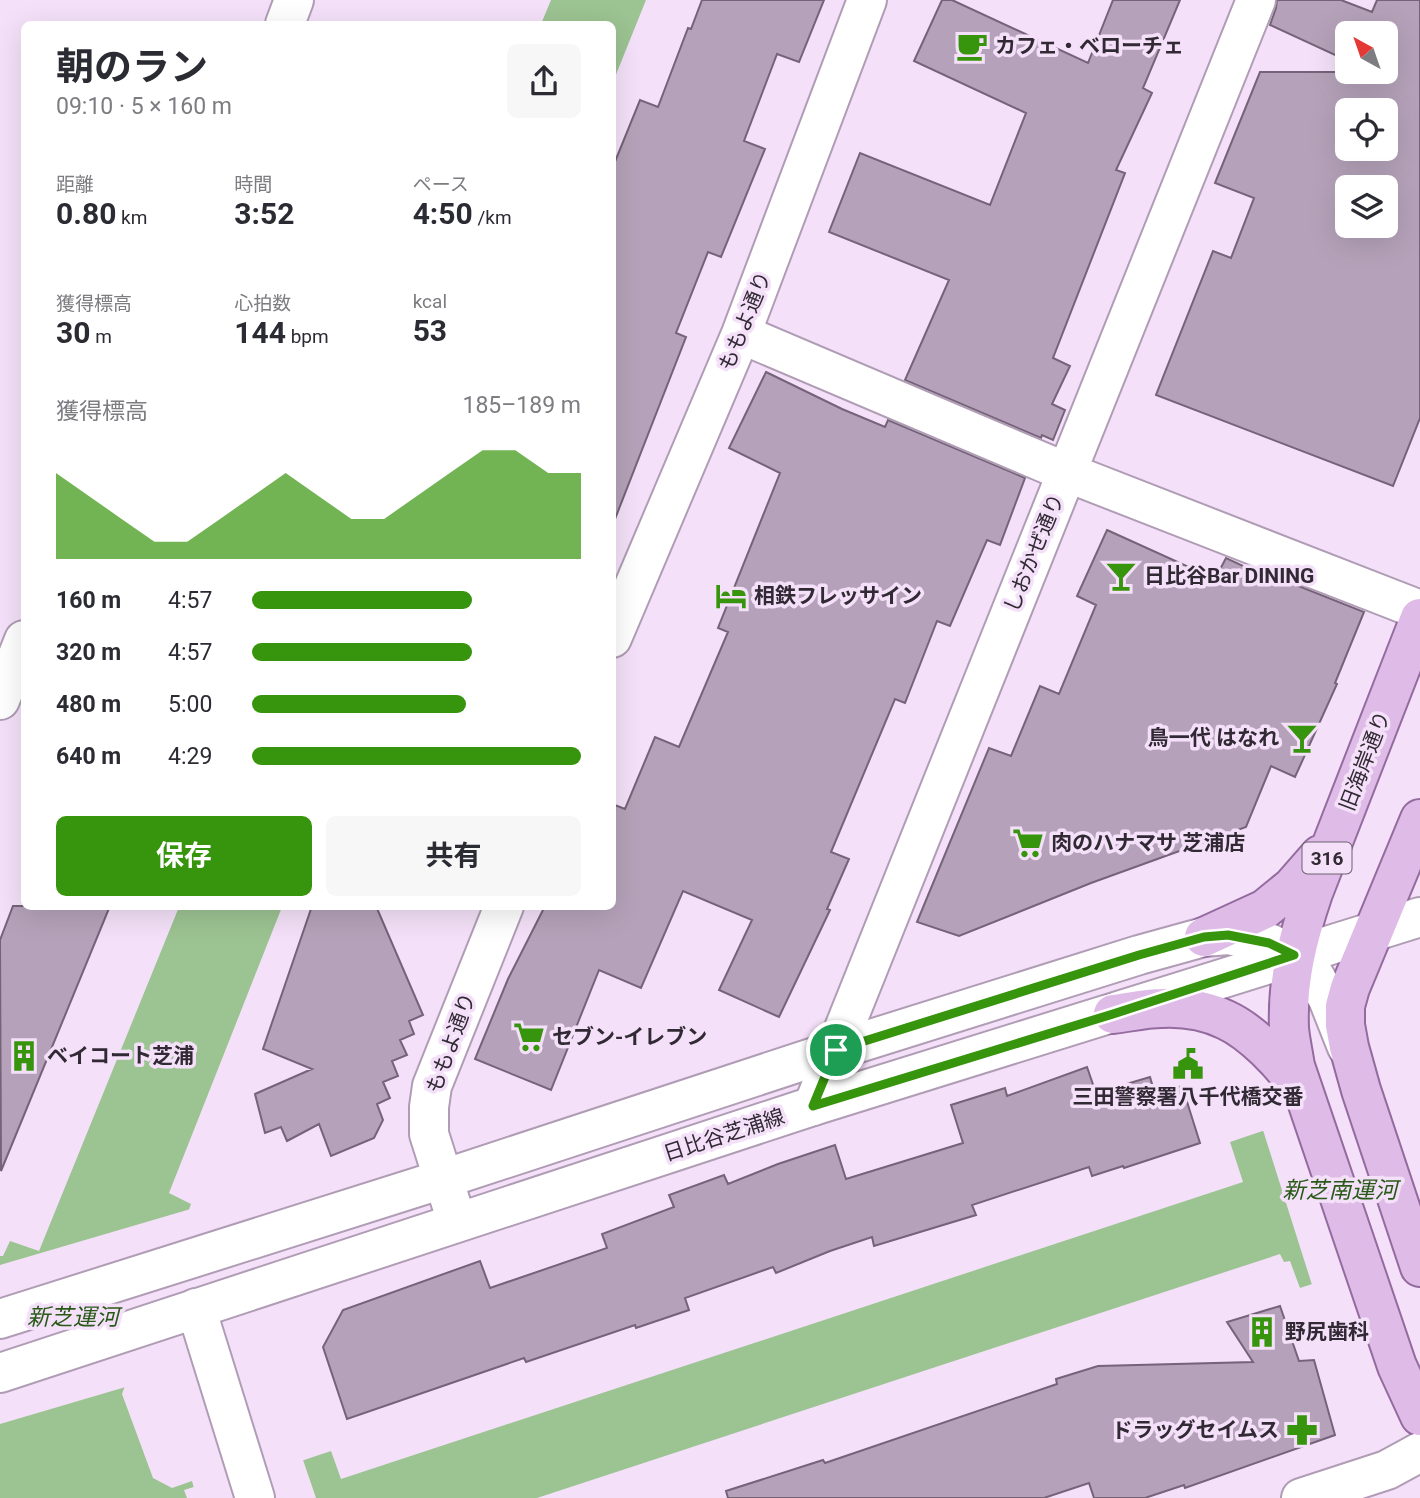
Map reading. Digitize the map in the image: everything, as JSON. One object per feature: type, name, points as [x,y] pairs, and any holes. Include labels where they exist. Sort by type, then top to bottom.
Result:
[{"type":"main road","name":"旧海岸通り","points":[[1309,1107],[1295,1066],[1289,1030],[1294,955],[1312,893],[1420,618]]},
{"type":"main road","points":[[1420,819],[1372,932],[1345,1006],[1349,1047],[1361,1090],[1420,1267]]},
{"type":"main road","points":[[1204,937],[1265,909],[1292,887],[1336,837]]},
{"type":"main road","points":[[1113,1014],[1162,1008],[1199,1010],[1228,1020],[1278,1061],[1309,1107]]},
{"type":"main road","name":"316","points":[[1309,1107],[1397,1366],[1420,1416]]},
{"type":"street","points":[[286,21],[294,0]]},
{"type":"street","name":"ももよ通り","points":[[616,629],[741,334],[867,0]]},
{"type":"street","name":"しおかぜ通り","points":[[813,1106],[1256,0]]},
{"type":"street","points":[[741,334],[1066,472],[1420,610]]},
{"type":"street","points":[[0,700],[21,648]]},
{"type":"street","name":"ももよ通り","points":[[457,1223],[429,1135],[432,1086],[502,910]]},
{"type":"street","name":"日比谷芝浦線","points":[[0,1373],[813,1106],[1420,917]]},
{"type":"street","points":[[0,1319],[443,1179],[836,1050],[1204,937],[1228,935],[1269,943],[1294,955],[1313,973],[1328,999],[1361,1090]]},
{"type":"street","points":[[196,1308],[255,1498]]},
{"type":"street","points":[[1301,1498],[1387,1470],[1420,1452]]},
{"type":"water","points":[[551,0],[646,0],[616,75],[616,21],[542,21]]},
{"type":"water","points":[[178,910],[281,910],[169,1193],[191,1204],[122,1394],[153,1478],[172,1488],[192,1481],[196,1496],[331,1451],[341,1479],[1243,1182],[1230,1142],[1420,1078],[1420,1249],[1300,1288],[1290,1261],[1284,1262],[1280,1254],[537,1498],[0,1498],[0,1256],[3,1256],[10,1241],[39,1251]]},
{"type":"pier","points":[[1420,1075],[1420,1253],[1313,1288],[1262,1127]]},
{"type":"pier","points":[[194,1208],[129,1386],[0,1424],[0,1265]]},
{"type":"pier","points":[[302,1457],[316,1498],[187,1498],[184,1490],[197,1486],[198,1492]]},
{"type":"building","points":[[702,0],[824,0],[799,62],[777,54],[744,141],[765,149],[721,257],[708,252],[676,333],[686,337],[616,516],[616,159],[640,100],[658,107],[688,28],[691,29]]},
{"type":"building","points":[[942,0],[952,0],[1088,63],[1113,0],[1180,0],[1143,88],[1152,93],[1116,170],[1125,173],[1053,358],[1070,366],[1052,404],[1065,410],[1053,440],[1042,435],[1041,438],[905,380],[949,280],[829,232],[860,153],[990,205],[1026,113],[914,61]]},
{"type":"building","points":[[1277,0],[1341,0],[1372,12],[1377,0],[1420,0],[1420,418],[1393,486],[1156,395],[1213,251],[1231,258],[1254,198],[1215,183],[1260,72],[1335,72],[1335,84],[1398,84],[1398,21],[1335,21],[1335,55],[1270,25]]},
{"type":"building","points":[[766,372],[885,427],[888,420],[1025,478],[1000,545],[987,540],[950,626],[937,621],[905,703],[895,699],[831,852],[849,859],[827,909],[830,910],[779,1017],[719,990],[752,920],[683,891],[641,988],[599,970],[551,1090],[475,1059],[508,979],[543,910],[616,910],[616,806],[625,809],[655,737],[679,747],[728,632],[718,628],[780,473],[729,448]]},
{"type":"building","points":[[1107,530],[1215,579],[1226,558],[1284,585],[1286,581],[1364,612],[1335,683],[1337,684],[1295,777],[1271,766],[1246,827],[1091,883],[959,936],[917,922],[989,748],[1011,756],[1040,686],[1059,694],[1096,605],[1077,596]]},
{"type":"building","name":"ベイコート芝浦","points":[[13,906],[21,906],[21,910],[108,910],[1,1171],[0,940]]},
{"type":"building","points":[[311,910],[378,910],[423,1015],[409,1021],[414,1034],[400,1040],[407,1055],[392,1061],[398,1076],[383,1082],[390,1098],[377,1104],[383,1120],[374,1138],[331,1156],[319,1124],[287,1141],[281,1127],[265,1133],[255,1094],[312,1069],[263,1049]]},
{"type":"building","points":[[1087,1067],[1096,1093],[1150,1077],[1155,1094],[1182,1086],[1200,1143],[1092,1176],[1089,1167],[972,1205],[976,1215],[874,1246],[872,1237],[776,1273],[773,1267],[685,1298],[689,1310],[636,1328],[635,1325],[526,1362],[524,1358],[347,1419],[323,1347],[343,1310],[480,1261],[490,1288],[607,1248],[602,1234],[674,1207],[669,1195],[724,1175],[728,1184],[835,1145],[846,1179],[963,1143],[951,1105],[1005,1088],[1007,1096]]},
{"type":"building","points":[[1280,1306],[1299,1361],[1314,1360],[1335,1435],[1185,1488],[1184,1485],[1145,1498],[1094,1498],[1089,1483],[1044,1498],[728,1498],[726,1491],[823,1460],[825,1463],[1057,1384],[1056,1379],[1098,1366],[1253,1362],[1227,1322]]},
{"type":"place","name":"カフェ・ベローチェ","points":[[972,46]]},
{"type":"place","name":"日比谷Bar DINING","points":[[1121,576]]},
{"type":"place","name":"相鉄フレッサイン","points":[[731,596]]},
{"type":"place","name":"鳥一代 はなれ","points":[[1302,738]]},
{"type":"place","name":"肉のハナマサ 芝浦店","points":[[1028,843]]},
{"type":"place","name":"セブン-イレブン","points":[[529,1037]]},
{"type":"place","name":"ベイコート芝浦","points":[[24,1056]]},
{"type":"place","name":"三田警察署八千代橋交番","points":[[1188,1064]]},
{"type":"place","name":"野尻歯科","points":[[1262,1332]]},
{"type":"place","name":"ドラッグセイムス","points":[[1302,1430]]},
{"type":"route","points":[[1228,935],[1250,939],[1269,943],[1294,955],[813,1106],[836,1050],[1204,937],[1228,935]]},
{"type":"water label","name":"新芝南運河","points":[[1340,1190]]},
{"type":"water label","name":"新芝運河","points":[[73,1317]]}]
